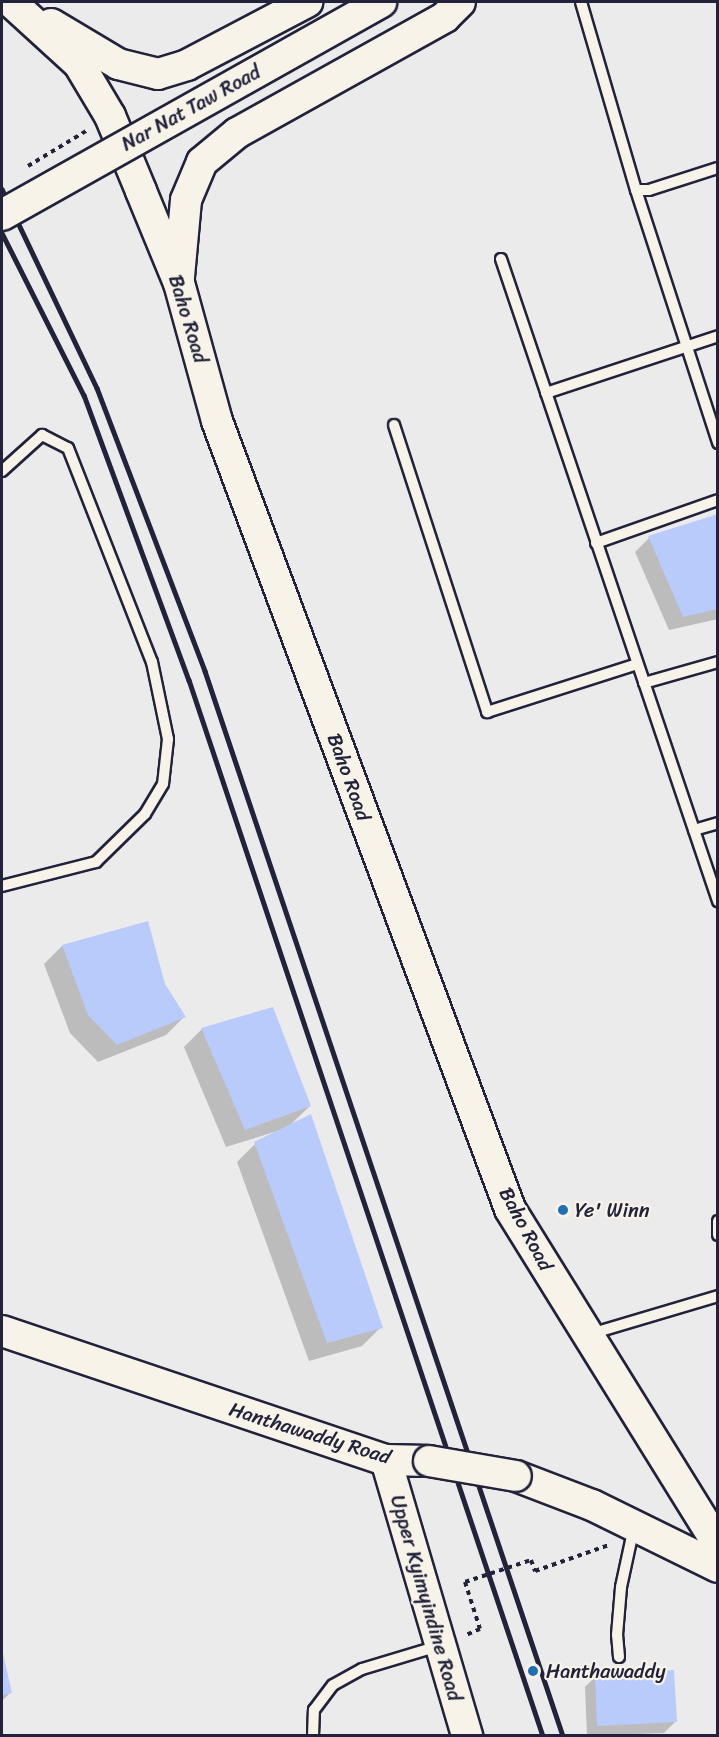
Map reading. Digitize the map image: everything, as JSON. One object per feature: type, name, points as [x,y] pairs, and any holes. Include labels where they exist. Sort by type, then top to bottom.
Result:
[{"type":"main road","points":[[14,5],[78,37],[118,64],[158,74],[188,65],[307,2]]},
{"type":"main road","name":"Nar Nat Taw Road","points":[[2,215],[381,2]]},
{"type":"main road","points":[[179,283],[186,200],[202,162],[237,133],[445,17],[460,2]]},
{"type":"main road","name":"Baho Road","points":[[14,5],[79,64],[110,116],[179,283],[217,422],[510,1209],[717,1545]]},
{"type":"main road","name":"Hanthawaddy Road","points":[[2,1331],[386,1460],[429,1461],[516,1476],[592,1505],[717,1567]]},
{"type":"main road","name":"Upper Kyimyindine Road","points":[[386,1460],[467,1736]]},
{"type":"lane","points":[[581,2],[684,347],[717,443]]},
{"type":"lane","points":[[636,190],[649,190],[717,168]]},
{"type":"lane","points":[[501,259],[717,901]]},
{"type":"lane","points":[[546,393],[717,336]]},
{"type":"lane","points":[[394,425],[487,712],[638,664]]},
{"type":"lane","points":[[2,471],[42,435],[68,448],[152,662],[168,739],[163,784],[145,814],[96,862],[2,885]]},
{"type":"lane","points":[[596,543],[717,500]]},
{"type":"lane","points":[[644,683],[717,662]]},
{"type":"lane","points":[[694,831],[717,823]]},
{"type":"lane","points":[[717,1221],[717,1234]]},
{"type":"lane","points":[[587,1335],[717,1296]]},
{"type":"lane","points":[[619,1657],[616,1635],[621,1587],[634,1527]]},
{"type":"lane","points":[[313,1736],[314,1710],[333,1684],[362,1669],[439,1646]]},
{"type":"path","points":[[21,170],[110,116]]},
{"type":"path","points":[[439,1646],[480,1629],[465,1582],[531,1560],[535,1570],[610,1548],[592,1505]]},
{"type":"building","points":[[718,514],[718,609],[683,617],[648,536]]},
{"type":"building","points":[[148,921],[165,984],[186,1017],[117,1045],[88,1015],[62,945]]},
{"type":"building","points":[[273,1007],[311,1106],[245,1130],[201,1028]]},
{"type":"building","points":[[311,1114],[383,1328],[327,1343],[254,1142]]},
{"type":"building","points":[[2,1649],[12,1693],[2,1695]]},
{"type":"building","points":[[674,1670],[677,1722],[597,1726],[595,1674]]},
{"type":"railway","points":[[2,189],[97,388],[205,671],[563,1736]]},
{"type":"railway","points":[[2,233],[84,395],[189,680],[543,1736]]},
{"type":"place","name":"Ye' Winn","points":[[563,1210]]},
{"type":"place","name":"Hanthawaddy","points":[[533,1671]]}]
